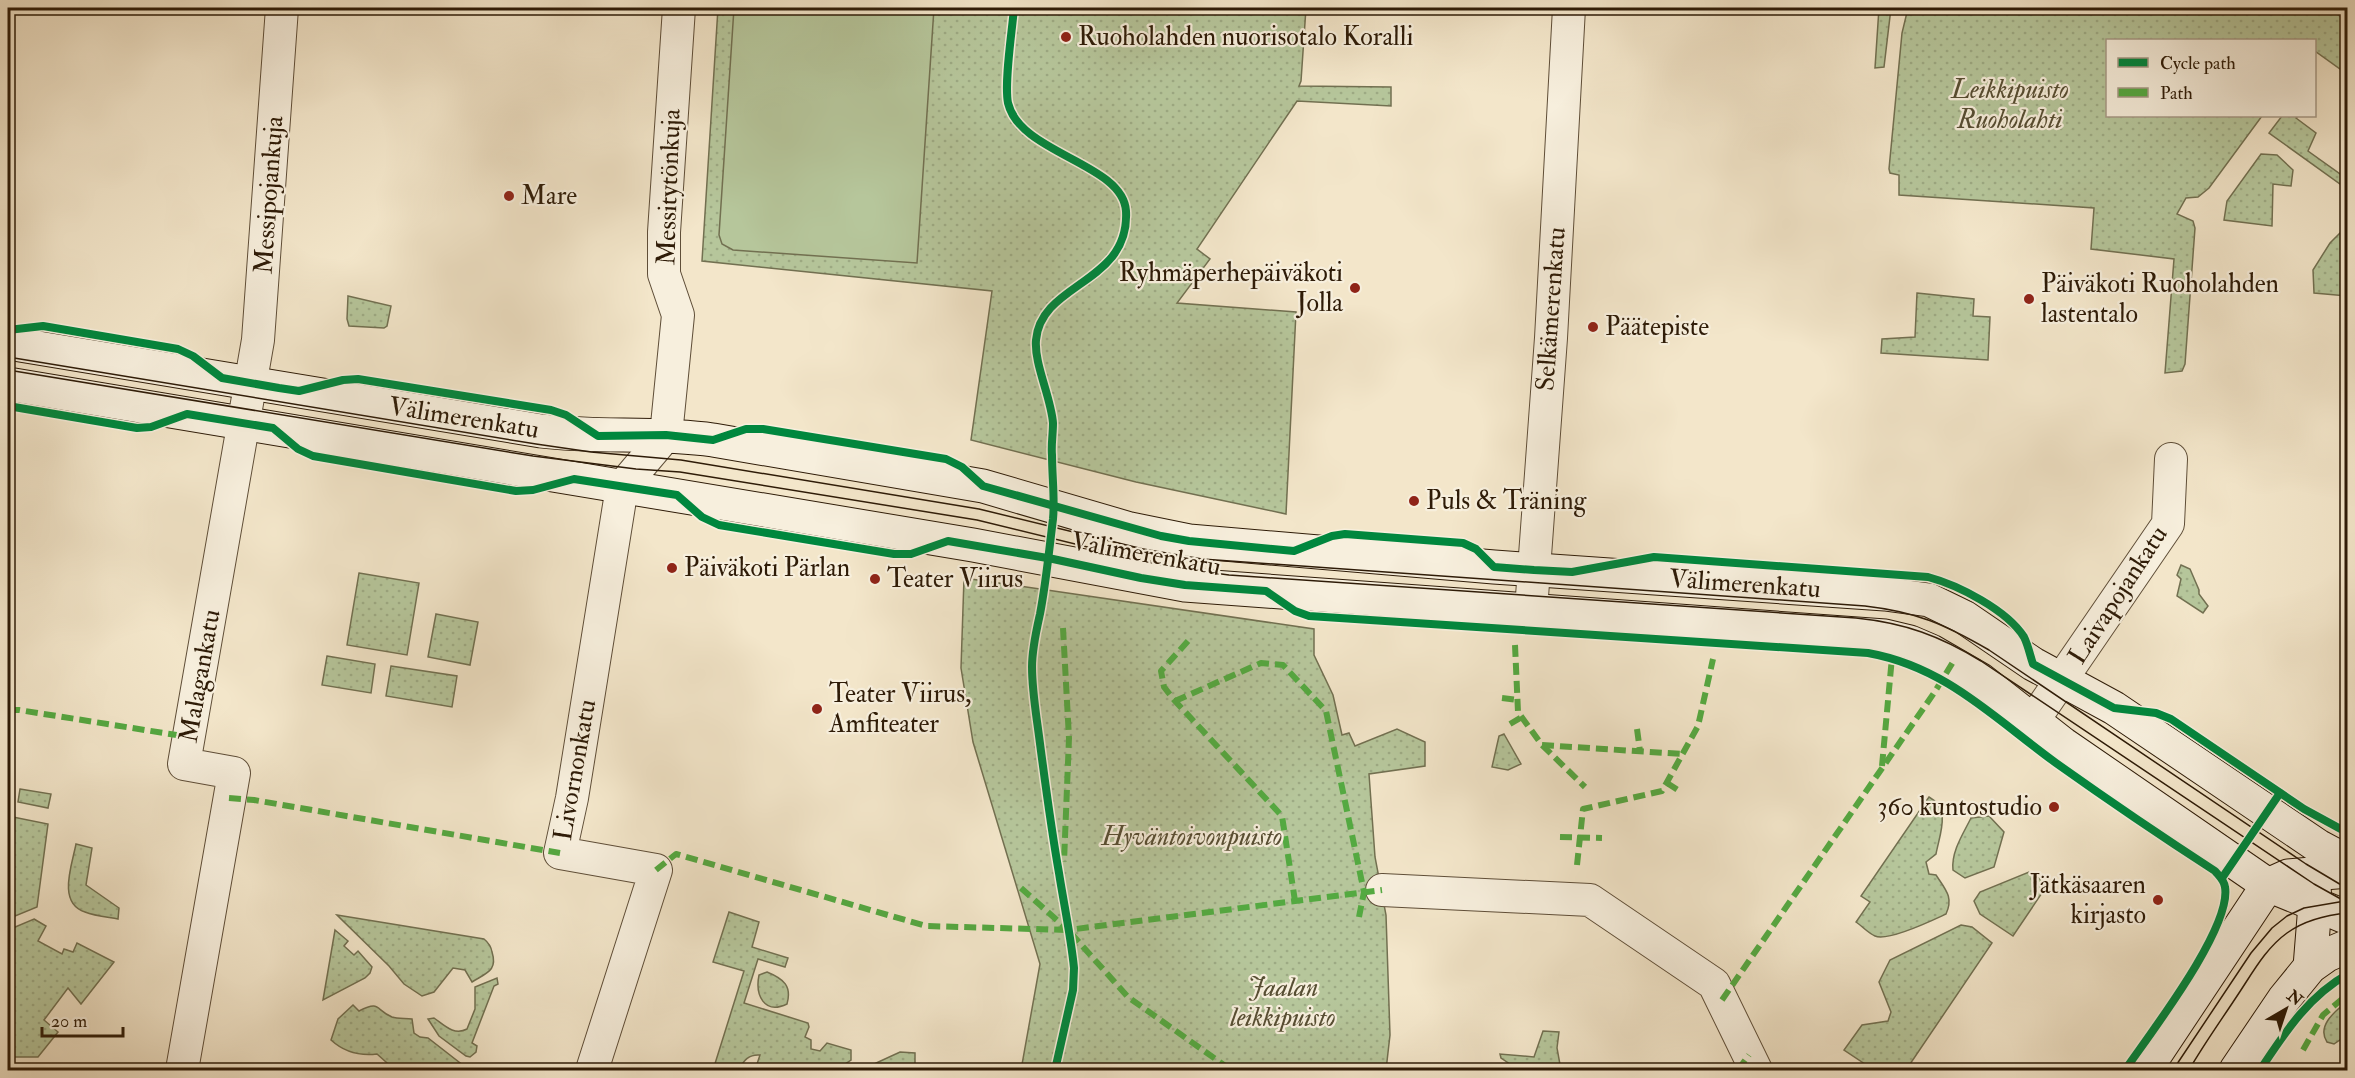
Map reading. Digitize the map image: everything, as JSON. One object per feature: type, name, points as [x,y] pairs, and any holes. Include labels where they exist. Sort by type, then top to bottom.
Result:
[{"type":"street","name":"Messipojankuja","points":[[250,383],[261,312],[282,8]]},
{"type":"street","name":"Messitytönkuja","points":[[666,435],[678,315],[664,274],[664,232],[679,8]]},
{"type":"street","name":"Selkämerenkatu","points":[[1531,610],[1551,338],[1569,8]]},
{"type":"street","name":"Välimerenkatu","points":[[8,343],[571,435],[666,435],[713,440],[983,486],[1130,529],[1189,541],[1534,570],[1909,596],[1929,600],[1964,617],[2033,664],[2114,708],[2282,821],[2348,862]]},
{"type":"street","name":"Malagankatu","points":[[182,1071],[234,773],[184,764],[250,383]]},
{"type":"street","name":"Välimerenkatu","points":[[8,384],[993,548],[1141,578],[1195,586],[1863,633],[1910,642],[1931,651],[1981,680],[2034,721]]},
{"type":"street","points":[[622,487],[666,435]]},
{"type":"street","name":"Laivapojankatu","points":[[2034,721],[2168,524],[2171,459]]},
{"type":"street","name":"Livornonkatu","points":[[592,1071],[656,870],[560,853],[572,798],[622,487]]},
{"type":"street","points":[[2034,721],[2268,885]]},
{"type":"street","points":[[2282,821],[2296,840],[2313,890],[2310,967]]},
{"type":"street","points":[[2313,890],[2348,871]]},
{"type":"street","points":[[2145,1071],[2268,885],[2288,876],[2313,890],[2348,918]]},
{"type":"street","points":[[1382,890],[1590,900],[1714,984],[1756,1071]]},
{"type":"street","points":[[2236,1071],[2284,999],[2310,967],[2327,955],[2348,946]]},
{"type":"green space","points":[[718,8],[1306,8],[1299,86],[1391,87],[1391,106],[1297,101],[1197,249],[1210,259],[1177,303],[1296,312],[1286,514],[1136,482],[971,440],[992,291],[702,261]]},
{"type":"green space","points":[[734,8],[934,8],[917,263],[733,250],[722,244],[719,235]]},
{"type":"green space","points":[[1879,8],[1891,8],[1884,67],[1875,68]]},
{"type":"green space","name":"Leikkipuisto Ruoholahti","points":[[1908,8],[2347,8],[2347,74],[2316,52],[2316,39],[2106,39],[2106,117],[2261,117],[2209,188],[2198,197],[2186,198],[2177,214],[2193,221],[2195,228],[2185,364],[2182,371],[2165,373],[2174,259],[2091,249],[2094,208],[1899,195],[1899,175],[1890,173],[1889,169],[1902,33]]},
{"type":"green space","points":[[2281,117],[2297,117],[2316,133],[2308,151],[2347,179],[2347,189],[2269,133]]},
{"type":"green space","points":[[2261,154],[2277,155],[2293,170],[2291,186],[2273,184],[2272,226],[2224,220],[2227,201]]},
{"type":"green space","points":[[2347,226],[2347,296],[2314,293],[2313,270],[2330,243]]},
{"type":"green space","points":[[1917,293],[1974,299],[1973,316],[1990,317],[1988,360],[1881,353],[1882,339],[1915,337]]},
{"type":"green space","points":[[348,296],[391,306],[387,326],[384,328],[349,326]]},
{"type":"green space","points":[[2347,481],[2347,530],[2344,523],[2341,494]]},
{"type":"green space","points":[[2181,565],[2190,569],[2199,594],[2208,606],[2203,613],[2177,596],[2181,579],[2177,575]]},
{"type":"green space","points":[[359,573],[419,583],[407,655],[347,645]]},
{"type":"green space","name":"Hyväntoivonpuisto","points":[[964,578],[1314,629],[1314,655],[1333,695],[1342,735],[1349,733],[1355,746],[1397,729],[1425,742],[1425,766],[1369,774],[1375,857],[1386,915],[1390,1035],[1386,1070],[1021,1070],[1040,964],[973,742],[961,668]]},
{"type":"green space","points":[[436,614],[478,622],[470,665],[428,657]]},
{"type":"green space","points":[[327,656],[375,664],[371,693],[322,685]]},
{"type":"green space","points":[[391,666],[457,676],[452,707],[386,696]]},
{"type":"green space","points":[[1504,734],[1521,764],[1508,770],[1492,767],[1499,736]]},
{"type":"green space","points":[[20,789],[51,794],[48,808],[18,802]]},
{"type":"green space","points":[[1929,797],[1940,808],[1942,822],[1936,854],[1926,862],[1929,874],[1936,875],[1949,898],[1946,914],[1900,933],[1875,936],[1856,922],[1870,902],[1861,896]]},
{"type":"green space","points":[[8,816],[48,824],[37,907],[8,919]]},
{"type":"green space","points":[[1989,816],[2004,832],[1994,867],[1965,878],[1953,870],[1958,843],[1971,818]]},
{"type":"green space","points":[[76,844],[92,848],[86,885],[119,908],[118,919],[85,912],[71,901],[68,882]]},
{"type":"green space","points":[[2029,872],[2048,884],[2013,936],[1980,914],[1974,901],[1980,892]]},
{"type":"green space","points":[[729,912],[759,922],[752,947],[788,958],[785,967],[758,959],[744,1003],[808,1023],[809,1027],[805,1037],[811,1040],[811,1049],[820,1051],[827,1043],[851,1050],[851,1060],[836,1070],[765,1070],[757,1064],[760,1055],[756,1055],[747,1059],[738,1070],[713,1070],[744,971],[713,962]]},
{"type":"green space","points":[[337,915],[484,939],[491,948],[492,967],[486,974],[472,982],[465,970],[453,968],[434,992],[422,996],[404,984]]},
{"type":"green space","points":[[34,919],[46,926],[38,941],[62,954],[64,949],[73,952],[77,943],[114,962],[81,1004],[68,988],[44,1020],[58,1032],[38,1057],[8,1057],[8,930]]},
{"type":"green space","points":[[1961,925],[1972,927],[1992,943],[1906,1070],[1874,1070],[1844,1050],[1862,1025],[1888,1021],[1891,1012],[1879,982],[1890,960]]},
{"type":"green space","points":[[335,930],[348,941],[344,946],[354,955],[358,951],[372,967],[365,978],[323,1000]]},
{"type":"green space","points":[[767,972],[778,977],[785,984],[788,992],[787,1004],[772,1007],[763,1001],[758,990],[758,982],[759,975]]},
{"type":"green space","points":[[497,978],[498,984],[494,986],[472,1043],[477,1046],[476,1052],[470,1057],[466,1056],[439,1036],[428,1019],[434,1018],[453,1030],[467,1029],[475,1009],[475,987]]},
{"type":"green space","points":[[2344,1004],[2347,1005],[2347,1035],[2334,1044],[2327,1042],[2324,1036],[2325,1026],[2331,1016]]},
{"type":"green space","points":[[353,1005],[359,1011],[375,1006],[392,1017],[412,1019],[414,1033],[428,1038],[464,1066],[459,1070],[435,1070],[412,1064],[410,1070],[395,1070],[377,1054],[358,1054],[341,1048],[331,1040],[338,1019]]},
{"type":"green space","points":[[1543,1031],[1559,1032],[1557,1048],[1561,1070],[1519,1070],[1501,1058],[1500,1054],[1534,1057]]},
{"type":"green space","points":[[900,1052],[915,1053],[915,1070],[861,1070]]},
{"type":"water","points":[[2328,8],[2347,8],[2347,21]]},
{"type":"tram line","points":[[8,357],[536,444],[591,452],[681,460],[979,509],[1143,549],[1202,559],[1865,606],[1900,612],[1930,620],[1989,650],[2306,864],[2348,889]]},
{"type":"tram line","points":[[8,370],[533,456],[680,472],[977,520],[1169,567],[1229,575],[1856,618],[1890,623],[1951,644],[1981,661],[2314,884],[2348,903]]},
{"type":"tram line","points":[[2173,1070],[2251,953],[2272,928],[2287,916],[2304,908],[2345,901]]},
{"type":"tram line","points":[[2189,1070],[2255,969],[2279,939],[2308,921],[2348,913]]},
{"type":"marked path","points":[[1063,628],[1069,738],[1064,862]]},
{"type":"marked path","points":[[1188,641],[1161,671],[1164,687],[1282,816],[1295,901]]},
{"type":"marked path","points":[[1515,645],[1518,712],[1542,745],[1585,787]]},
{"type":"marked path","points":[[1882,766],[1892,657]]},
{"type":"marked path","points":[[1577,865],[1583,809],[1662,791],[1698,726],[1713,659]]},
{"type":"marked path","points":[[1722,1000],[1934,693],[1953,662]]},
{"type":"marked path","points":[[1175,701],[1261,663],[1283,665],[1326,711],[1364,892],[1359,917]]},
{"type":"marked path","points":[[1502,698],[1518,700]]},
{"type":"marked path","points":[[8,710],[189,737]]},
{"type":"marked path","points":[[1510,724],[1522,717]]},
{"type":"marked path","points":[[1637,729],[1640,751]]},
{"type":"marked path","points":[[1542,745],[1682,754]]},
{"type":"marked path","points":[[1667,783],[1681,792]]},
{"type":"marked path","points":[[229,798],[254,800],[560,853]]},
{"type":"marked path","points":[[1560,837],[1602,838]]},
{"type":"marked path","points":[[656,870],[676,854],[926,926],[1068,930],[1128,997],[1231,1070]]},
{"type":"marked path","points":[[1021,888],[1068,930],[1382,890]]},
{"type":"marked path","points":[[2303,1050],[2323,1015],[2348,994]]},
{"type":"marked path","points":[[1738,1070],[1749,1055]]},
{"type":"cycle path","points":[[1014,8],[1007,94],[1008,103],[1016,120],[1031,135],[1108,181],[1121,195],[1126,211],[1123,235],[1114,254],[1101,269],[1053,306],[1041,321],[1036,340],[1038,359],[1052,413],[1054,504],[1046,579],[1034,640],[1033,684],[1051,822],[1074,968],[1073,990],[1055,1070]]},
{"type":"cycle path","points":[[8,330],[43,326],[178,349],[193,356],[222,378],[299,391],[343,380],[358,379],[551,410],[566,415],[598,436],[666,435],[713,440],[746,429],[763,429],[946,459],[962,467],[983,486],[1161,536],[1189,541],[1294,551],[1332,536],[1345,534],[1463,543],[1476,549],[1494,567],[1534,570],[1572,572],[1654,557],[1928,577],[1967,592],[2006,617],[2024,637],[2033,664],[2114,708],[2156,713],[2171,719],[2304,809],[2348,833]]},
{"type":"cycle path","points":[[8,406],[137,428],[151,427],[187,414],[273,428],[298,449],[313,456],[516,491],[533,490],[574,479],[677,495],[702,517],[719,525],[894,554],[911,554],[948,541],[1185,585],[1266,591],[1295,611],[1309,616],[1868,653],[1896,660],[1922,670],[1968,696],[2056,763],[2215,871],[2222,880],[2225,887],[2224,905],[2203,954],[2169,1008],[2125,1070]]},
{"type":"cycle path","points":[[2222,878],[2280,793]]},
{"type":"cycle path","points":[[2260,1070],[2298,1017],[2321,993],[2348,974]]},
{"type":"place","name":"Ruoholahden nuorisotalo Koralli","points":[[1066,37]]},
{"type":"place","name":"Mare","points":[[509,196]]},
{"type":"place","name":"Ryhmäperhepäiväkoti Jolla","points":[[1355,288]]},
{"type":"place","name":"Päiväkoti Ruoholahden lastentalo","points":[[2029,299]]},
{"type":"place","name":"Päätepiste","points":[[1593,327]]},
{"type":"place","name":"Puls & Träning","points":[[1414,501]]},
{"type":"place","name":"Päiväkoti Pärlan","points":[[672,568]]},
{"type":"place","name":"Teater Viirus","points":[[875,579]]},
{"type":"place","name":"Teater Viirus, Amfiteater","points":[[817,709]]},
{"type":"place","name":"360 kuntostudio","points":[[2054,807]]},
{"type":"place","name":"Jätkäsaaren kirjasto","points":[[2158,900]]},
{"type":"park label","name":"Jaalan leikkipuisto","points":[[1283,1003]]}]
